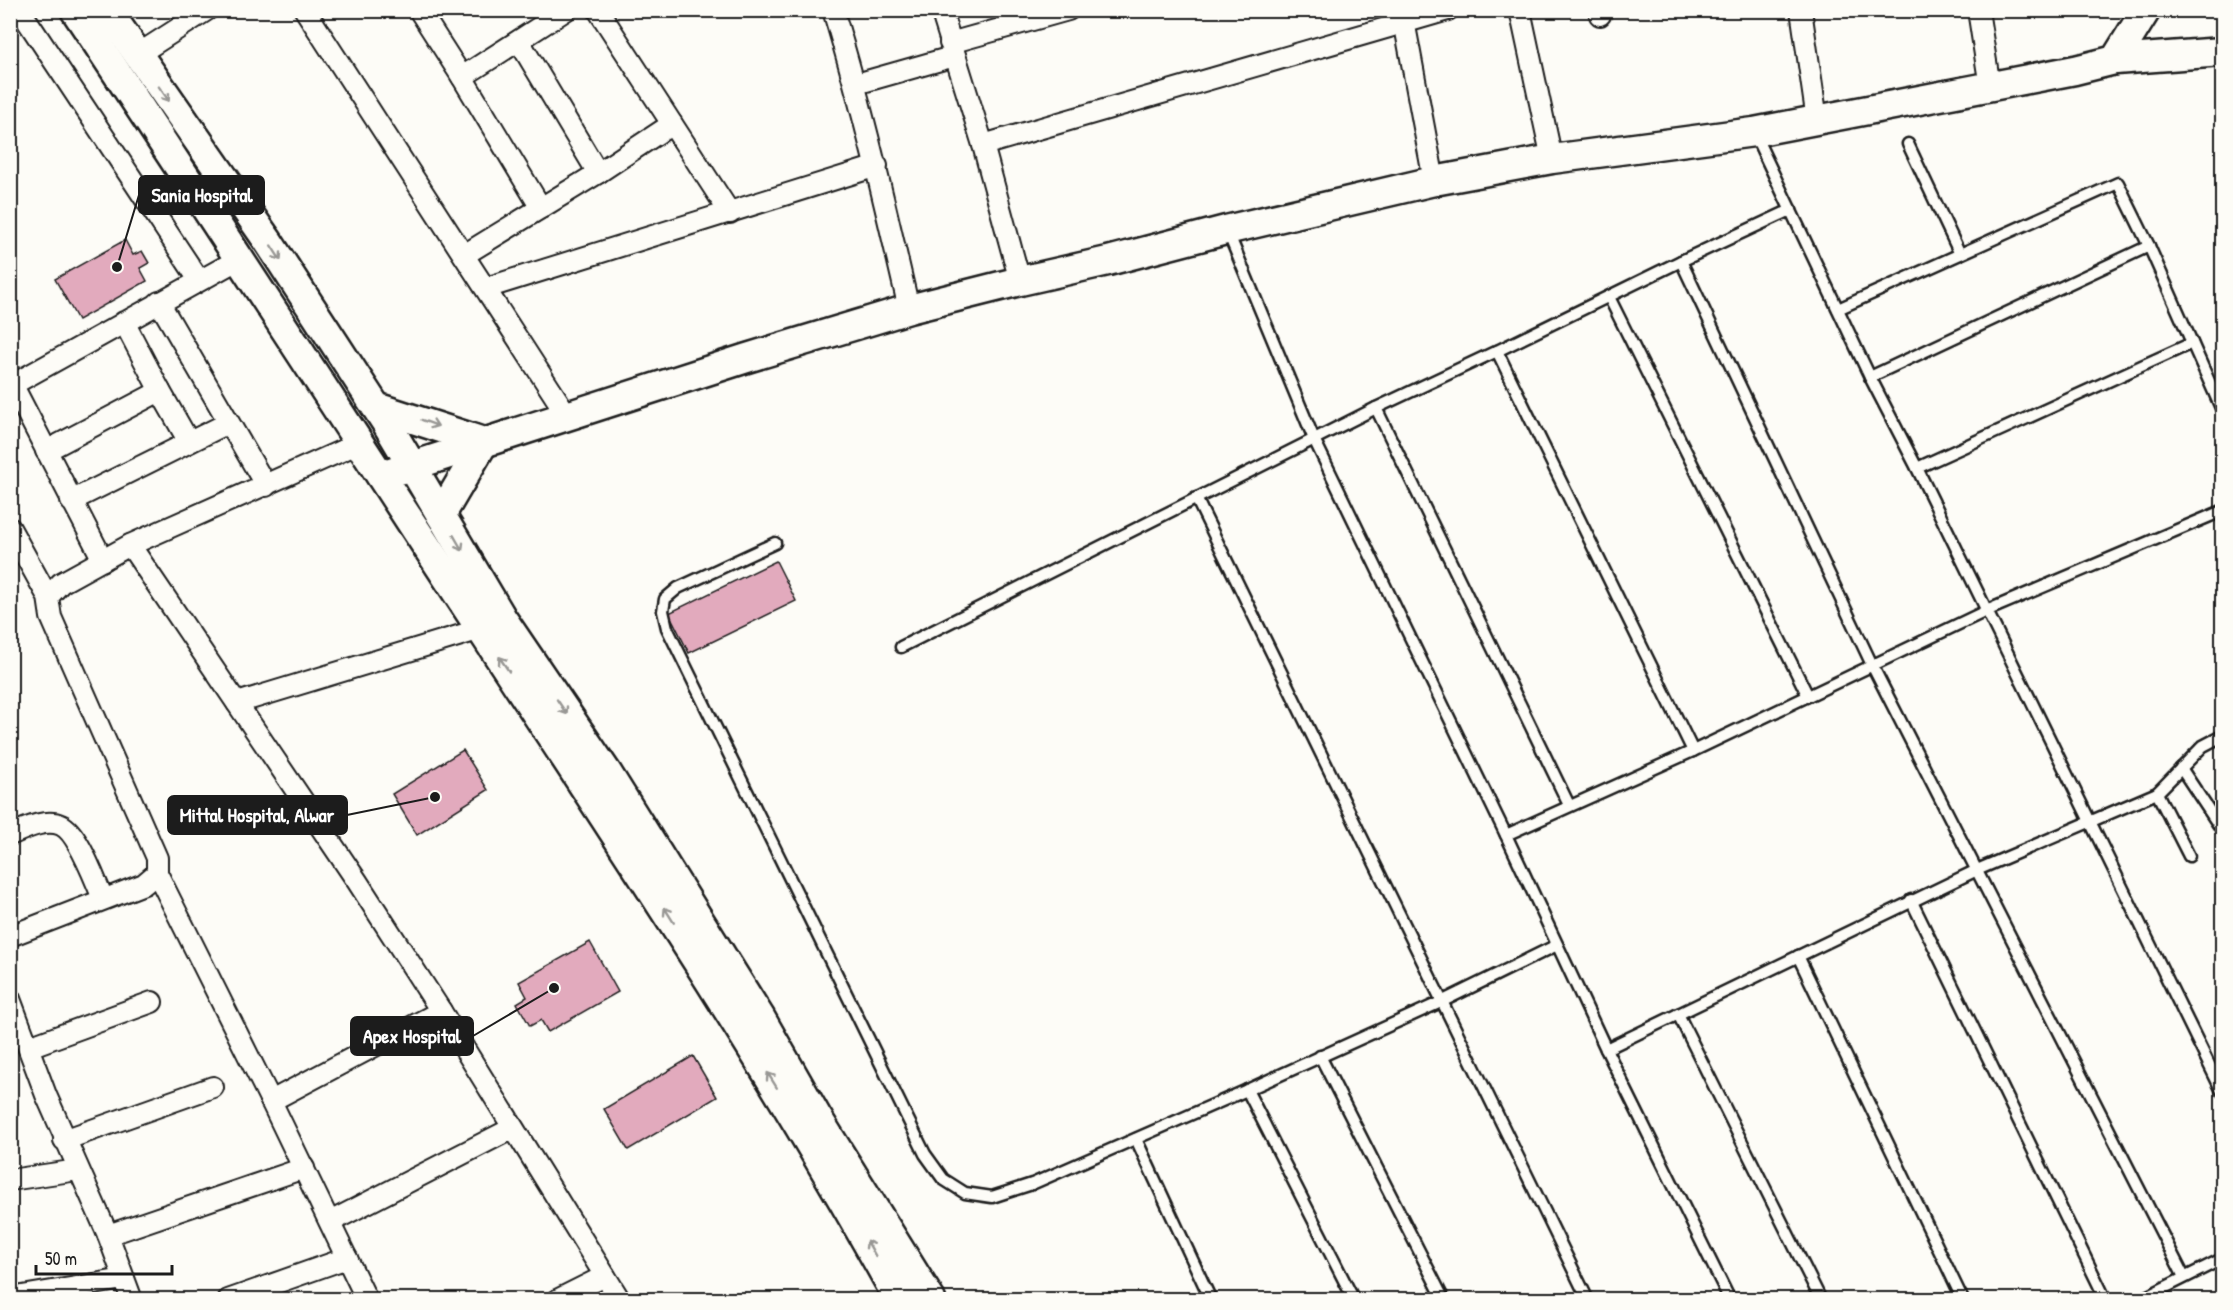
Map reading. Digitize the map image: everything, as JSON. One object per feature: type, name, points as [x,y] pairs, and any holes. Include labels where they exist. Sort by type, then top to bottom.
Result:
[{"type":"main road","points":[[75,10],[653,890],[854,1216],[899,1299]]},
{"type":"main road","points":[[107,10],[268,241],[375,407],[502,618],[606,771],[760,1017],[817,1117],[931,1299]]},
{"type":"main road","points":[[2115,60],[2146,10]]},
{"type":"main road","points":[[381,476],[567,415],[909,309],[1434,181],[1552,159],[1754,132],[1990,87],[2115,60],[2223,52]]},
{"type":"main road","points":[[375,407],[484,442]]},
{"type":"main road","points":[[441,515],[484,442]]},
{"type":"street","points":[[20,10],[199,280]]},
{"type":"street","points":[[137,56],[207,10]]},
{"type":"street","points":[[305,10],[567,415]]},
{"type":"street","points":[[419,10],[462,76],[541,208]]},
{"type":"street","points":[[462,76],[566,10]]},
{"type":"street","points":[[598,10],[730,213]]},
{"type":"street","points":[[833,10],[856,84],[877,166],[909,309]]},
{"type":"street","points":[[941,10],[983,145],[1020,281]]},
{"type":"street","points":[[856,84],[1068,10]]},
{"type":"street","points":[[983,145],[1402,16],[1448,10]]},
{"type":"street","points":[[1520,10],[1552,159]]},
{"type":"street","points":[[1801,10],[1817,120]]},
{"type":"street","points":[[1978,10],[1990,87]]},
{"type":"street","points":[[1402,16],[1434,181]]},
{"type":"street","points":[[519,41],[598,173]]},
{"type":"street","points":[[464,255],[598,173],[672,124]]},
{"type":"street","points":[[486,288],[877,166]]},
{"type":"street","points":[[103,560],[11,383],[239,259]]},
{"type":"street","points":[[159,302],[266,486]]},
{"type":"street","points":[[124,322],[189,442]]},
{"type":"street","points":[[46,452],[160,392]]},
{"type":"street","points":[[71,501],[228,423]]},
{"type":"street","points":[[48,597],[61,583],[130,545],[358,443]]},
{"type":"street","points":[[12,536],[48,597],[51,617],[157,858],[157,873],[367,1299]]},
{"type":"street","points":[[130,545],[441,1011],[620,1299]]},
{"type":"street","points":[[237,703],[481,629]]},
{"type":"street","points":[[10,835],[37,825],[50,823],[61,825],[71,832],[103,898]]},
{"type":"street","points":[[10,936],[144,884],[157,873]]},
{"type":"street","points":[[10,999],[64,1140],[108,1235],[132,1299]]},
{"type":"street","points":[[29,1047],[152,1002]]},
{"type":"street","points":[[271,1101],[441,1011]]},
{"type":"street","points":[[64,1140],[213,1087]]},
{"type":"street","points":[[330,1222],[513,1128]]},
{"type":"street","points":[[108,1235],[304,1168]]},
{"type":"street","points":[[10,1180],[78,1170]]},
{"type":"street","points":[[228,1299],[347,1258]]},
{"type":"street","points":[[557,1299],[605,1276]]},
{"type":"street","points":[[10,1298],[124,1279]]},
{"type":"lane","points":[[1754,132],[1870,377],[1917,468],[2223,1091]]},
{"type":"lane","points":[[1908,144],[1960,254]]},
{"type":"lane","points":[[1838,309],[2118,183],[2222,408]]},
{"type":"lane","points":[[902,647],[1376,408],[1791,210]]},
{"type":"lane","points":[[1226,230],[1314,439],[1506,835],[1606,1049],[1730,1299]]},
{"type":"lane","points":[[1870,377],[2149,246]]},
{"type":"lane","points":[[1681,261],[1873,667],[2184,1277]]},
{"type":"lane","points":[[1609,297],[1808,696]]},
{"type":"lane","points":[[1917,468],[2192,343]]},
{"type":"lane","points":[[1497,351],[1693,751]]},
{"type":"lane","points":[[1376,408],[1569,805]]},
{"type":"lane","points":[[1196,498],[1588,1299]]},
{"type":"lane","points":[[1506,835],[1693,751],[1873,667],[1986,611],[2223,511]]},
{"type":"lane","points":[[775,543],[678,588],[665,599],[663,611],[665,620],[688,675],[926,1154],[944,1179],[965,1193],[992,1197],[1032,1184],[1441,1002],[1557,945]]},
{"type":"lane","points":[[1606,1049],[1911,900],[2157,793],[2203,746],[2223,736]]},
{"type":"lane","points":[[2181,768],[2223,830]]},
{"type":"lane","points":[[2157,793],[2189,856]]},
{"type":"lane","points":[[1911,900],[2106,1299]]},
{"type":"lane","points":[[1798,956],[1963,1299]]},
{"type":"lane","points":[[1678,1014],[1821,1299]]},
{"type":"lane","points":[[1320,1056],[1444,1299]]},
{"type":"lane","points":[[1247,1090],[1354,1299]]},
{"type":"lane","points":[[1136,1139],[1211,1299]]},
{"type":"lane","points":[[2146,1298],[2223,1259]]},
{"type":"building","points":[[125,240],[133,255],[142,251],[149,263],[140,268],[147,281],[78,320],[55,279]]},
{"type":"building","points":[[776,561],[796,601],[689,653],[669,613]]},
{"type":"building","points":[[463,750],[488,790],[417,835],[392,794]]},
{"type":"building","points":[[590,942],[618,992],[548,1032],[541,1020],[530,1026],[517,1003],[527,997],[519,982]]},
{"type":"building","points":[[693,1056],[717,1097],[628,1150],[604,1109]]},
{"type":"place","name":"Sania Hospital","points":[[117,267]]},
{"type":"place","name":"Mittal Hospital, Alwar","points":[[435,797]]},
{"type":"place","name":"Apex Hospital","points":[[554,988]]}]
